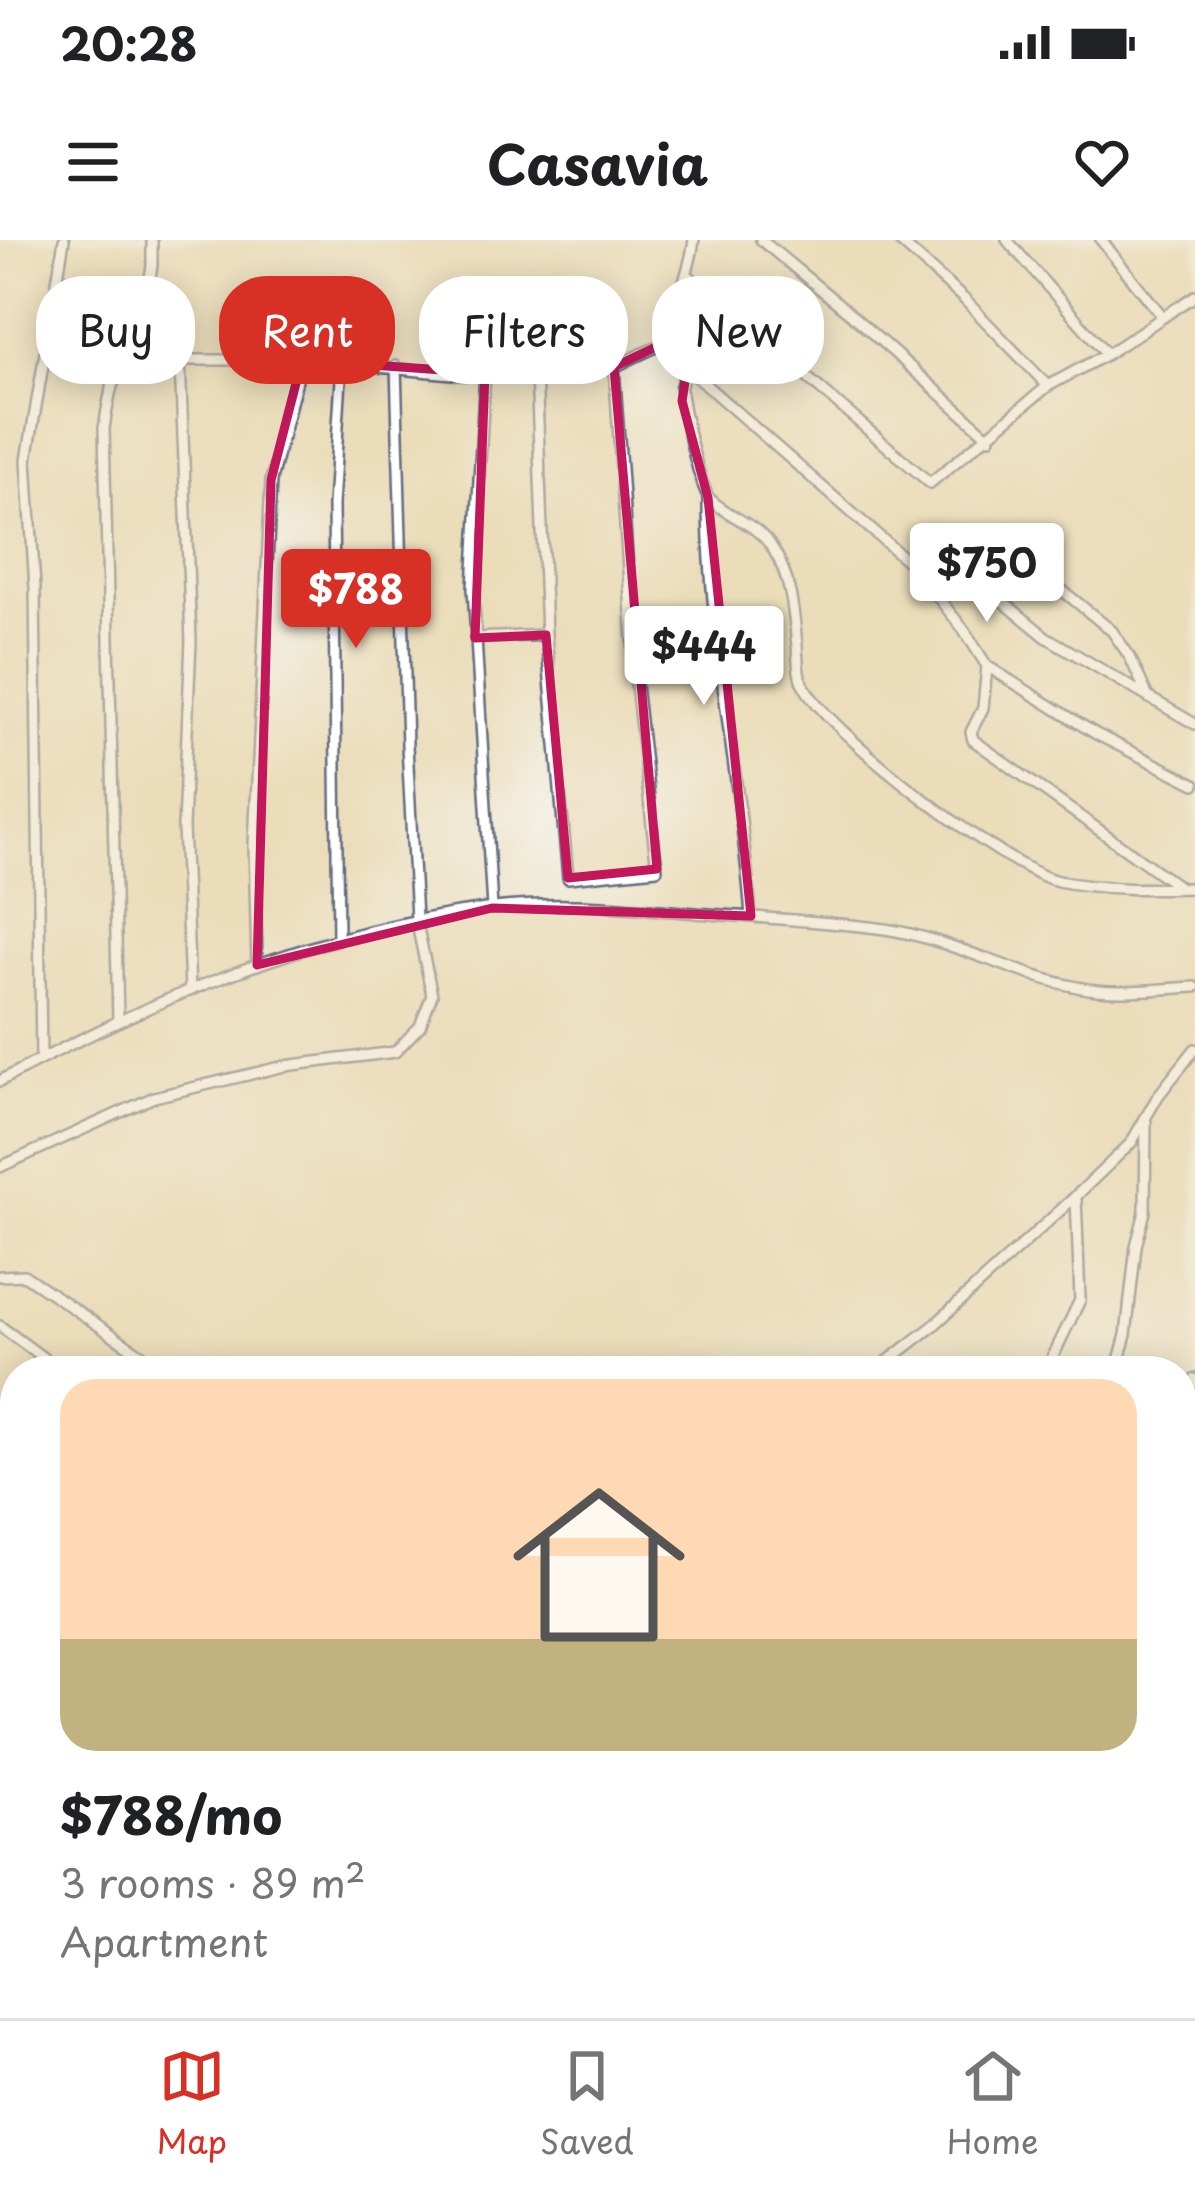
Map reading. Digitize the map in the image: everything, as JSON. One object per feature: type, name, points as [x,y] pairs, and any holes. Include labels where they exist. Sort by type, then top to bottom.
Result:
[{"type":"street","points":[[41,1059],[35,588],[27,460],[64,240]]},
{"type":"street","points":[[150,276],[152,240]]},
{"type":"street","points":[[689,276],[694,240]]},
{"type":"street","points":[[761,240],[990,438]]},
{"type":"street","points":[[898,240],[964,298],[1048,386]]},
{"type":"street","points":[[1007,240],[1107,354]]},
{"type":"street","points":[[1101,240],[1162,317]]},
{"type":"street","points":[[815,384],[930,483],[1048,386],[1195,296]]},
{"type":"street","points":[[0,1167],[154,1097],[285,1066],[394,1052],[420,1026],[432,995],[416,920],[397,366],[419,369]]},
{"type":"street","points":[[112,384],[104,428],[118,1020]]},
{"type":"street","points":[[181,384],[191,641],[183,827],[190,989]]},
{"type":"street","points":[[257,965],[254,846],[271,480],[296,384]]},
{"type":"street","points":[[338,939],[333,505],[341,384]]},
{"type":"street","points":[[483,384],[473,588],[492,908]]},
{"type":"street","points":[[537,384],[546,635],[568,878],[657,868],[636,685],[615,384]]},
{"type":"street","points":[[681,384],[694,462],[708,498],[708,559],[751,916]]},
{"type":"street","points":[[704,384],[913,566],[987,666],[1096,734],[1195,784]]},
{"type":"street","points":[[708,498],[763,532],[780,560],[794,612],[801,681],[826,717],[857,748],[1024,866],[1057,880],[1195,888]]},
{"type":"street","points":[[932,590],[996,536],[1112,631],[1148,697]]},
{"type":"street","points":[[962,568],[1046,637],[1195,724]]},
{"type":"street","points":[[475,638],[546,635]]},
{"type":"street","points":[[987,666],[983,708],[971,732],[973,740],[1182,888]]},
{"type":"street","points":[[0,1081],[118,1020],[257,965],[416,920],[492,908],[634,907],[891,930],[1080,988],[1195,987]]},
{"type":"street","points":[[895,1356],[932,1328],[1130,1143],[1195,1049]]},
{"type":"street","points":[[1120,1356],[1145,1212],[1146,1118]]},
{"type":"street","points":[[1054,1356],[1079,1300],[1076,1196]]},
{"type":"street","points":[[0,1276],[24,1275],[144,1356]]},
{"type":"street","points":[[0,1326],[41,1356]]},
{"type":"highlighted area","points":[[660,345],[687,369],[682,401],[708,498],[751,916],[492,908],[257,965],[271,480],[302,360],[485,373],[475,638],[546,635],[568,878],[657,869],[614,367]]}]
